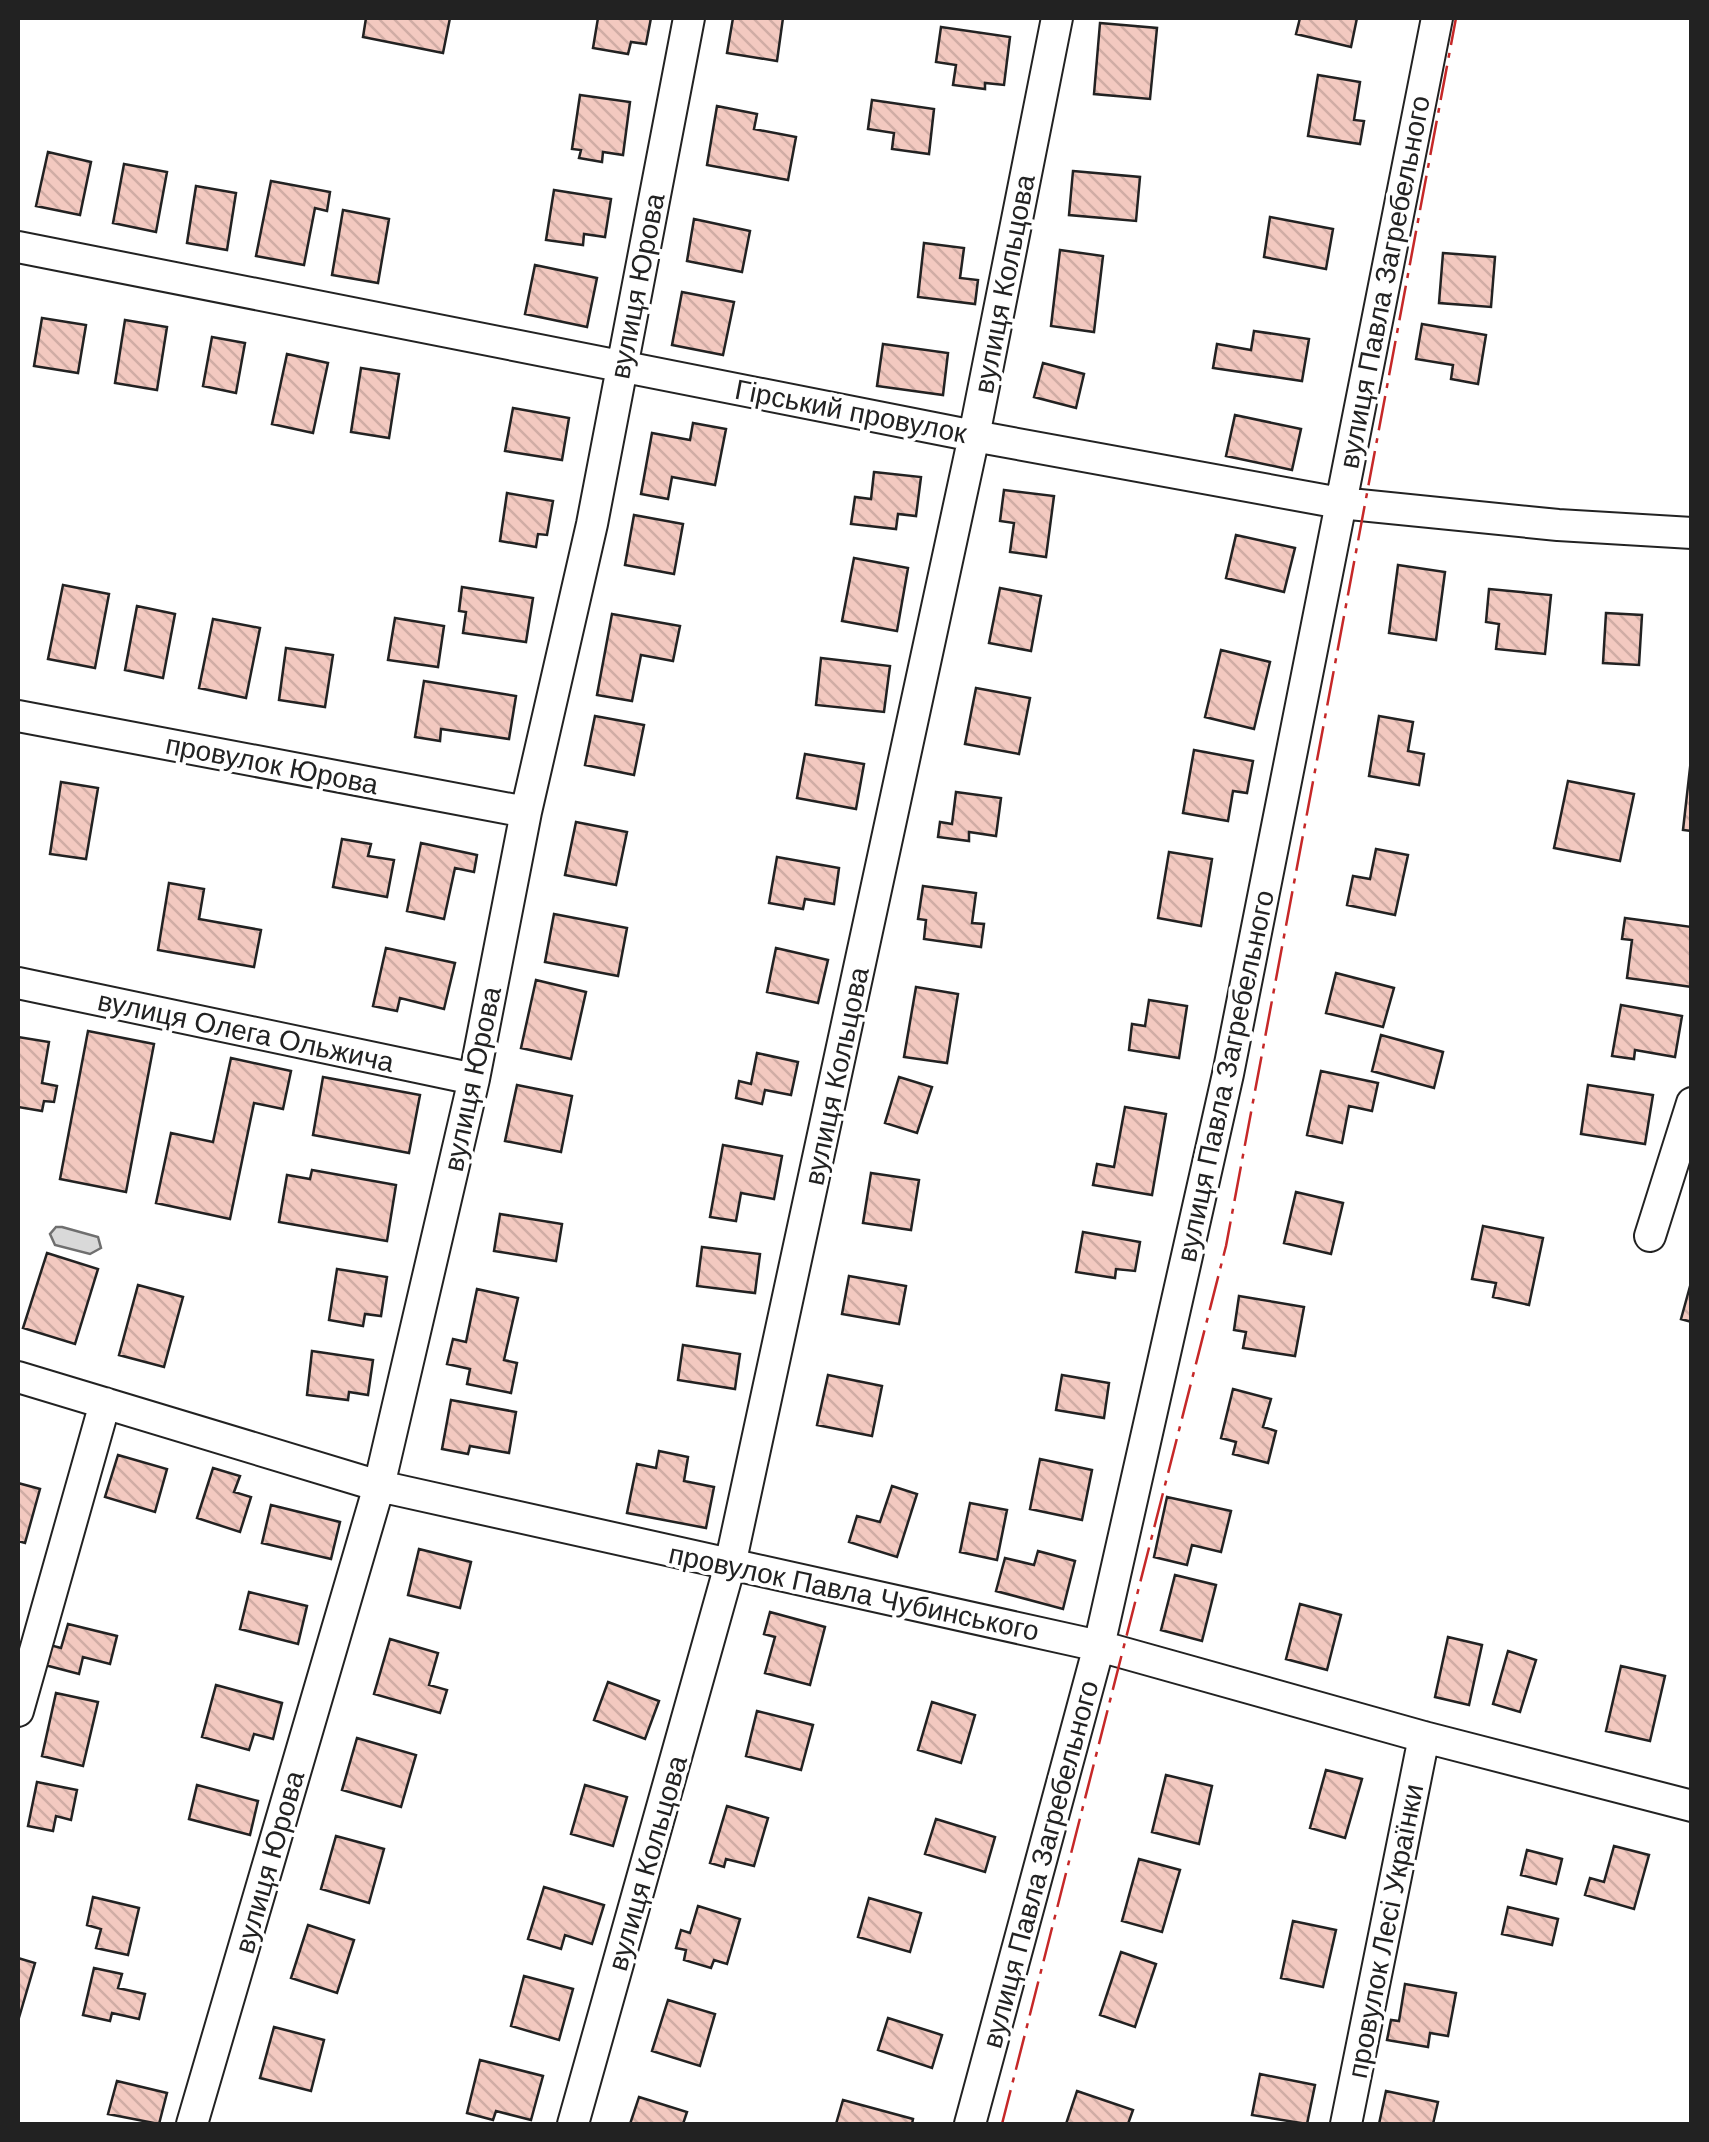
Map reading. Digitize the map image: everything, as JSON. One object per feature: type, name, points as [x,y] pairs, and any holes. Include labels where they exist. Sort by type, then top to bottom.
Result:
[{"type":"street","name":"вулиця Юрова","points":[[192,2124],[379,1486],[474,1079],[526,812],[592,524],[688,18]]},
{"type":"street","name":"вулиця Кольцова","points":[[574,2124],[730,1565],[974,436],[1057,18]]},
{"type":"street","name":"вулиця Павла Загребельного","points":[[970,2124],[1099,1646],[1228,1074],[1437,18]]},
{"type":"street","name":"Гірський провулок","points":[[18,247],[974,436],[1340,502],[1558,525],[1692,533]]},
{"type":"street","name":"провулок Юрова","points":[[18,716],[526,812]]},
{"type":"street","name":"вулиця Олега Ольжича","points":[[18,983],[474,1079]]},
{"type":"street","points":[[1650,1236],[1692,1103]]},
{"type":"street","name":"провулок Павла Чубинського","points":[[18,1377],[379,1486],[1099,1646],[1424,1737],[1692,1806]]},
{"type":"street","points":[[18,1711],[105,1404]]},
{"type":"street","name":"провулок Лесі Українки","points":[[1346,2124],[1424,1737]]},
{"type":"shaded area","points":[[56,1227],[98,1237],[101,1248],[90,1254],[55,1245],[50,1234]]},
{"type":"building","points":[[366,18],[450,18],[443,53],[363,37]]},
{"type":"building","points":[[598,18],[651,18],[646,44],[631,42],[628,54],[593,48]]},
{"type":"building","points":[[733,18],[783,18],[777,61],[727,53]]},
{"type":"building","points":[[1300,18],[1357,18],[1351,47],[1296,34]]},
{"type":"building","points":[[1100,23],[1157,28],[1150,99],[1094,94]]},
{"type":"building","points":[[941,27],[1010,37],[1004,85],[985,83],[985,89],[953,85],[956,65],[936,62]]},
{"type":"building","points":[[1318,75],[1360,82],[1354,120],[1364,121],[1360,144],[1308,136]]},
{"type":"building","points":[[580,95],[630,102],[623,155],[603,152],[602,162],[579,158],[581,150],[572,149]]},
{"type":"building","points":[[872,100],[934,109],[929,154],[892,149],[894,133],[868,129]]},
{"type":"building","points":[[717,106],[757,114],[754,129],[796,137],[788,180],[707,165]]},
{"type":"building","points":[[48,152],[91,162],[80,215],[36,206]]},
{"type":"building","points":[[124,164],[167,172],[156,232],[113,223]]},
{"type":"building","points":[[1073,171],[1140,177],[1136,221],[1069,215]]},
{"type":"building","points":[[271,181],[330,192],[327,211],[315,208],[304,265],[256,256]]},
{"type":"building","points":[[196,186],[236,193],[227,250],[187,243]]},
{"type":"building","points":[[554,190],[611,199],[605,237],[584,234],[583,245],[546,240]]},
{"type":"building","points":[[343,210],[389,219],[378,283],[332,275]]},
{"type":"building","points":[[1270,217],[1333,229],[1326,269],[1264,257]]},
{"type":"building","points":[[694,219],[750,231],[742,272],[687,261]]},
{"type":"building","points":[[924,243],[964,248],[960,278],[978,280],[975,304],[918,297]]},
{"type":"building","points":[[1060,250],[1103,256],[1094,332],[1051,326]]},
{"type":"building","points":[[1443,253],[1495,257],[1491,307],[1439,303]]},
{"type":"building","points":[[535,265],[597,278],[587,327],[525,314]]},
{"type":"building","points":[[682,292],[734,302],[723,355],[672,345]]},
{"type":"building","points":[[42,318],[86,325],[78,373],[34,366]]},
{"type":"building","points":[[125,320],[167,327],[157,390],[115,383]]},
{"type":"building","points":[[1422,324],[1486,335],[1478,384],[1451,379],[1453,365],[1416,359]]},
{"type":"building","points":[[1254,331],[1309,339],[1302,381],[1213,368],[1217,344],[1251,350]]},
{"type":"building","points":[[212,337],[245,343],[236,393],[203,386]]},
{"type":"building","points":[[883,344],[948,353],[943,395],[877,386]]},
{"type":"building","points":[[287,354],[328,363],[313,433],[272,424]]},
{"type":"building","points":[[1043,363],[1084,374],[1076,408],[1034,397]]},
{"type":"building","points":[[361,368],[399,374],[389,438],[351,432]]},
{"type":"building","points":[[513,408],[569,418],[562,460],[505,451]]},
{"type":"building","points":[[1235,415],[1301,429],[1292,470],[1226,456]]},
{"type":"building","points":[[693,423],[726,429],[715,485],[672,477],[668,499],[641,494],[652,433],[690,440]]},
{"type":"building","points":[[874,472],[921,477],[916,516],[898,514],[896,529],[851,524],[855,497],[871,499]]},
{"type":"building","points":[[1004,490],[1054,496],[1046,557],[1010,552],[1014,523],[1000,521]]},
{"type":"building","points":[[507,493],[553,501],[547,535],[538,534],[536,547],[500,541]]},
{"type":"building","points":[[634,515],[683,524],[674,574],[625,565]]},
{"type":"building","points":[[1236,535],[1295,548],[1284,592],[1226,578]]},
{"type":"building","points":[[854,558],[908,568],[897,631],[842,621]]},
{"type":"building","points":[[1398,565],[1445,572],[1436,640],[1389,633]]},
{"type":"building","points":[[63,585],[109,594],[95,668],[48,659]]},
{"type":"building","points":[[462,587],[533,598],[526,642],[463,633],[466,612],[459,611]]},
{"type":"building","points":[[1000,588],[1041,596],[1031,651],[989,643]]},
{"type":"building","points":[[1489,589],[1551,595],[1545,654],[1496,649],[1499,624],[1486,622]]},
{"type":"building","points":[[137,606],[175,614],[163,678],[125,670]]},
{"type":"building","points":[[1606,613],[1642,615],[1639,665],[1603,663]]},
{"type":"building","points":[[612,614],[680,626],[673,661],[641,655],[632,701],[597,695]]},
{"type":"building","points":[[395,618],[444,626],[438,667],[388,660]]},
{"type":"building","points":[[213,619],[260,628],[246,698],[199,688]]},
{"type":"building","points":[[286,648],[333,655],[325,707],[279,700]]},
{"type":"building","points":[[1221,650],[1270,662],[1254,729],[1205,717]]},
{"type":"building","points":[[821,658],[890,666],[884,712],[816,705]]},
{"type":"building","points":[[424,681],[516,696],[509,739],[441,729],[440,741],[415,737]]},
{"type":"building","points":[[976,688],[1030,698],[1019,754],[965,744]]},
{"type":"building","points":[[595,716],[644,725],[634,775],[585,765]]},
{"type":"building","points":[[1379,716],[1413,722],[1408,751],[1424,754],[1419,785],[1369,776]]},
{"type":"building","points":[[1194,750],[1253,761],[1247,793],[1233,791],[1228,821],[1183,813]]},
{"type":"building","points":[[805,754],[864,764],[856,809],[797,798]]},
{"type":"building","points":[[1692,759],[1692,831],[1683,830]]},
{"type":"building","points":[[1568,781],[1634,794],[1620,861],[1554,848]]},
{"type":"building","points":[[61,782],[98,788],[86,859],[50,854]]},
{"type":"building","points":[[956,792],[1001,798],[996,836],[969,832],[969,841],[938,837],[940,822],[952,824]]},
{"type":"building","points":[[576,822],[627,832],[616,885],[565,875]]},
{"type":"building","points":[[342,839],[371,844],[368,856],[394,860],[387,897],[333,887]]},
{"type":"building","points":[[421,843],[477,855],[474,872],[455,868],[444,919],[407,911]]},
{"type":"building","points":[[1376,849],[1408,855],[1395,915],[1347,905],[1353,876],[1370,879]]},
{"type":"building","points":[[1169,852],[1212,859],[1201,926],[1158,918]]},
{"type":"building","points":[[777,857],[839,868],[834,904],[805,899],[803,909],[769,903]]},
{"type":"building","points":[[169,883],[204,889],[199,919],[261,930],[254,967],[158,950]]},
{"type":"building","points":[[923,886],[976,893],[972,923],[984,924],[981,947],[924,939],[926,920],[918,919]]},
{"type":"building","points":[[554,914],[627,928],[618,976],[545,962]]},
{"type":"building","points":[[1625,918],[1692,927],[1692,987],[1627,978],[1632,940],[1622,939]]},
{"type":"building","points":[[386,948],[455,963],[444,1009],[400,998],[397,1011],[373,1006]]},
{"type":"building","points":[[776,948],[828,960],[818,1003],[767,992]]},
{"type":"building","points":[[1336,973],[1394,988],[1383,1027],[1326,1013]]},
{"type":"building","points":[[536,980],[586,992],[571,1059],[521,1048]]},
{"type":"building","points":[[916,987],[958,994],[947,1063],[904,1057]]},
{"type":"building","points":[[1149,1000],[1187,1006],[1179,1058],[1129,1050],[1132,1024],[1145,1026]]},
{"type":"building","points":[[1621,1005],[1682,1016],[1675,1057],[1635,1050],[1634,1059],[1612,1056]]},
{"type":"building","points":[[88,1031],[154,1044],[126,1192],[60,1179]]},
{"type":"building","points":[[1381,1035],[1443,1052],[1434,1088],[1372,1071]]},
{"type":"building","points":[[18,1037],[49,1042],[42,1083],[57,1086],[54,1102],[44,1101],[42,1111],[18,1107]]},
{"type":"building","points":[[757,1053],[798,1062],[791,1095],[765,1090],[762,1104],[736,1098],[739,1081],[751,1084]]},
{"type":"building","points":[[231,1058],[291,1071],[283,1109],[254,1103],[230,1219],[156,1203],[171,1133],[213,1142]]},
{"type":"building","points":[[1321,1071],[1378,1083],[1372,1111],[1349,1106],[1342,1143],[1307,1135]]},
{"type":"building","points":[[323,1077],[420,1095],[409,1153],[313,1135]]},
{"type":"building","points":[[899,1077],[932,1087],[917,1133],[885,1123]]},
{"type":"building","points":[[517,1085],[572,1096],[561,1152],[505,1141]]},
{"type":"building","points":[[1588,1085],[1653,1095],[1645,1144],[1581,1134]]},
{"type":"building","points":[[1125,1107],[1166,1114],[1152,1195],[1093,1185],[1097,1164],[1114,1167]]},
{"type":"building","points":[[723,1145],[782,1156],[774,1199],[741,1193],[736,1221],[710,1217]]},
{"type":"building","points":[[312,1170],[396,1185],[387,1241],[279,1222],[287,1175],[310,1179]]},
{"type":"building","points":[[871,1173],[919,1180],[911,1230],[863,1223]]},
{"type":"building","points":[[1296,1192],[1343,1203],[1331,1254],[1284,1243]]},
{"type":"building","points":[[500,1214],[562,1224],[556,1261],[494,1251]]},
{"type":"building","points":[[1483,1226],[1543,1238],[1529,1305],[1493,1297],[1496,1283],[1472,1279]]},
{"type":"building","points":[[1083,1232],[1140,1242],[1135,1271],[1116,1269],[1115,1278],[1076,1272]]},
{"type":"building","points":[[702,1247],[760,1254],[755,1293],[697,1286]]},
{"type":"building","points":[[47,1253],[98,1269],[75,1344],[23,1328]]},
{"type":"building","points":[[337,1269],[387,1277],[381,1316],[365,1314],[363,1326],[329,1320]]},
{"type":"building","points":[[849,1276],[906,1286],[899,1324],[842,1314]]},
{"type":"building","points":[[1692,1279],[1692,1322],[1681,1319]]},
{"type":"building","points":[[138,1285],[183,1297],[164,1367],[119,1355]]},
{"type":"building","points":[[477,1289],[518,1298],[504,1360],[517,1363],[511,1393],[467,1384],[470,1369],[447,1364],[453,1339],[466,1342]]},
{"type":"building","points":[[1239,1296],[1304,1307],[1295,1356],[1243,1348],[1246,1332],[1234,1330]]},
{"type":"building","points":[[683,1345],[740,1354],[735,1389],[678,1380]]},
{"type":"building","points":[[312,1351],[373,1360],[368,1395],[349,1392],[348,1400],[307,1395]]},
{"type":"building","points":[[828,1375],[882,1386],[872,1436],[817,1425]]},
{"type":"building","points":[[1062,1375],[1109,1383],[1104,1418],[1056,1410]]},
{"type":"building","points":[[1233,1389],[1271,1399],[1263,1427],[1276,1431],[1268,1463],[1233,1454],[1236,1442],[1221,1438]]},
{"type":"building","points":[[451,1400],[516,1412],[509,1453],[470,1446],[468,1454],[442,1449]]},
{"type":"building","points":[[659,1451],[688,1457],[684,1481],[714,1487],[706,1528],[627,1513],[637,1464],[656,1468]]},
{"type":"building","points":[[118,1455],[167,1469],[155,1512],[105,1497]]},
{"type":"building","points":[[1040,1459],[1092,1470],[1082,1520],[1030,1509]]},
{"type":"building","points":[[213,1468],[240,1476],[234,1492],[251,1497],[240,1532],[197,1518]]},
{"type":"building","points":[[18,1483],[40,1489],[25,1543],[18,1541]]},
{"type":"building","points":[[892,1486],[917,1494],[897,1557],[849,1542],[857,1516],[880,1522]]},
{"type":"building","points":[[1167,1497],[1231,1511],[1221,1552],[1192,1545],[1187,1565],[1154,1557]]},
{"type":"building","points":[[970,1503],[1007,1510],[997,1560],[960,1552]]},
{"type":"building","points":[[271,1505],[340,1522],[331,1559],[262,1543]]},
{"type":"building","points":[[419,1549],[471,1562],[460,1608],[408,1595]]},
{"type":"building","points":[[1038,1551],[1075,1561],[1063,1609],[996,1591],[1005,1558],[1034,1565]]},
{"type":"building","points":[[1175,1575],[1216,1585],[1202,1641],[1161,1630]]},
{"type":"building","points":[[249,1592],[307,1606],[298,1644],[240,1629]]},
{"type":"building","points":[[1300,1604],[1341,1615],[1327,1670],[1286,1659]]},
{"type":"building","points":[[770,1612],[825,1627],[810,1685],[765,1673],[775,1637],[764,1634]]},
{"type":"building","points":[[68,1624],[117,1636],[110,1664],[83,1657],[79,1674],[45,1665],[50,1645],[61,1648]]},
{"type":"building","points":[[1448,1637],[1482,1645],[1469,1705],[1435,1697]]},
{"type":"building","points":[[390,1639],[438,1653],[429,1685],[447,1690],[440,1713],[374,1694]]},
{"type":"building","points":[[1508,1651],[1536,1660],[1520,1712],[1493,1704]]},
{"type":"building","points":[[1621,1666],[1665,1676],[1650,1741],[1606,1731]]},
{"type":"building","points":[[608,1682],[659,1701],[645,1739],[594,1720]]},
{"type":"building","points":[[216,1685],[282,1703],[273,1739],[254,1734],[249,1750],[202,1737]]},
{"type":"building","points":[[56,1693],[98,1702],[83,1766],[42,1756]]},
{"type":"building","points":[[932,1702],[975,1715],[961,1763],[918,1750]]},
{"type":"building","points":[[757,1711],[813,1725],[801,1770],[746,1756]]},
{"type":"building","points":[[357,1738],[416,1755],[401,1807],[342,1790]]},
{"type":"building","points":[[1326,1770],[1362,1779],[1345,1838],[1310,1828]]},
{"type":"building","points":[[1166,1775],[1212,1786],[1199,1844],[1152,1832]]},
{"type":"building","points":[[37,1782],[77,1790],[71,1820],[56,1816],[53,1831],[28,1826]]},
{"type":"building","points":[[197,1785],[258,1801],[250,1835],[189,1819]]},
{"type":"building","points":[[585,1785],[627,1797],[613,1846],[571,1834]]},
{"type":"building","points":[[727,1806],[768,1818],[754,1866],[726,1859],[724,1867],[710,1863]]},
{"type":"building","points":[[936,1819],[995,1837],[985,1872],[925,1854]]},
{"type":"building","points":[[336,1836],[384,1849],[369,1903],[321,1889]]},
{"type":"building","points":[[1614,1846],[1649,1855],[1634,1909],[1585,1895],[1590,1878],[1604,1882]]},
{"type":"building","points":[[1527,1850],[1562,1859],[1556,1884],[1521,1875]]},
{"type":"building","points":[[1139,1859],[1180,1870],[1162,1932],[1122,1921]]},
{"type":"building","points":[[544,1887],[604,1905],[592,1944],[565,1935],[561,1949],[528,1939]]},
{"type":"building","points":[[93,1897],[139,1908],[128,1955],[96,1948],[101,1929],[87,1925]]},
{"type":"building","points":[[869,1898],[921,1913],[910,1952],[858,1937]]},
{"type":"building","points":[[698,1906],[740,1919],[727,1964],[714,1960],[711,1968],[684,1960],[686,1950],[676,1948],[681,1930],[690,1933]]},
{"type":"building","points":[[1508,1907],[1558,1919],[1552,1945],[1502,1934]]},
{"type":"building","points":[[1293,1921],[1336,1930],[1323,1987],[1281,1978]]},
{"type":"building","points":[[308,1925],[354,1940],[337,1993],[291,1978]]},
{"type":"building","points":[[1121,1952],[1156,1964],[1135,2027],[1100,2015]]},
{"type":"building","points":[[18,1958],[35,1963],[18,2021]]},
{"type":"building","points":[[94,1968],[122,1974],[118,1988],[145,1994],[139,2019],[112,2013],[110,2021],[83,2015]]},
{"type":"building","points":[[524,1976],[573,1989],[559,2040],[511,2026]]},
{"type":"building","points":[[1405,1984],[1456,1993],[1448,2036],[1430,2033],[1428,2047],[1387,2040],[1391,2020],[1399,2021]]},
{"type":"building","points":[[668,2000],[715,2014],[700,2066],[652,2051]]},
{"type":"building","points":[[888,2018],[942,2035],[932,2068],[878,2050]]},
{"type":"building","points":[[274,2027],[324,2040],[311,2091],[260,2078]]},
{"type":"building","points":[[480,2060],[543,2076],[531,2120],[496,2111],[493,2120],[467,2113]]},
{"type":"building","points":[[1260,2074],[1315,2085],[1307,2124],[1252,2115]]},
{"type":"building","points":[[117,2081],[167,2093],[159,2124],[108,2114]]},
{"type":"building","points":[[1077,2091],[1133,2110],[1128,2124],[1066,2124]]},
{"type":"building","points":[[1386,2091],[1438,2102],[1433,2124],[1379,2124]]},
{"type":"building","points":[[639,2097],[687,2112],[683,2124],[630,2124]]},
{"type":"building","points":[[843,2100],[913,2119],[912,2124],[836,2124]]},
{"type":"power","points":[[1002,2124],[1226,1246],[1456,18]]}]
